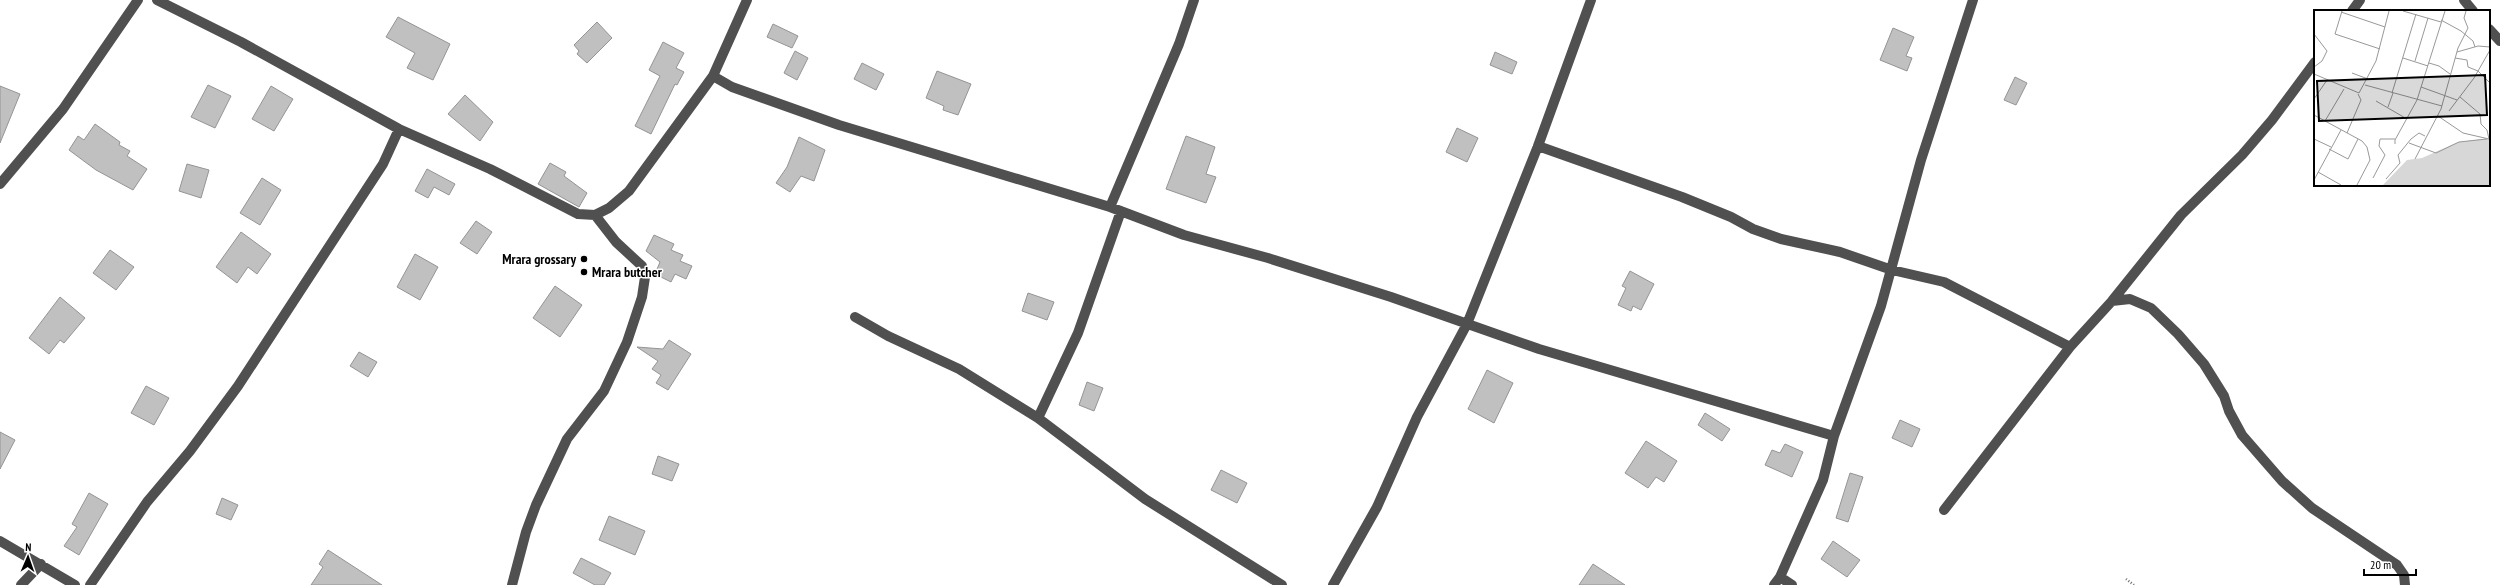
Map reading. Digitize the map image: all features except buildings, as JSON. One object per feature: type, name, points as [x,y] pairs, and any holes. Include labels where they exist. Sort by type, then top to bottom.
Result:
[{"type":"street","points":[[0,184],[63,109],[138,0]]},
{"type":"street","points":[[157,0],[241,42],[399,129],[490,170],[578,214],[595,215],[619,201],[629,191],[713,76],[747,0]]},
{"type":"street","points":[[1110,207],[1176,51],[1194,0]]},
{"type":"street","points":[[1333,585],[1377,507],[1414,423],[1467,324],[1538,146],[1590,0]]},
{"type":"street","points":[[1792,585],[1777,581],[1823,480],[1834,436],[1881,306],[1921,160],[1973,0]]},
{"type":"street","points":[[2353,10],[2360,0]]},
{"type":"street","points":[[2464,0],[2472,10]]},
{"type":"street","points":[[2490,30],[2500,41]]},
{"type":"street","points":[[1944,510],[2070,347],[2112,301],[2181,215],[2242,155],[2272,120],[2314,63]]},
{"type":"street","points":[[713,76],[732,87],[839,125],[1110,207],[1184,235],[1268,258],[1539,349],[1834,436]]},
{"type":"street","points":[[90,585],[148,502],[190,451],[238,386],[382,164],[399,129]]},
{"type":"street","points":[[1538,146],[1682,197],[1767,234],[1840,252],[1892,270],[1944,282],[2070,347]]},
{"type":"street","points":[[1038,418],[1075,339],[1121,211]]},
{"type":"street","points":[[512,585],[526,532],[536,505],[567,439],[604,391],[627,342],[642,297],[645,277],[642,266],[616,242],[595,215]]},
{"type":"street","points":[[2112,301],[2130,299],[2143,303],[2154,311],[2204,364],[2224,396],[2229,411],[2242,435],[2255,452],[2302,501],[2397,565],[2404,576],[2405,585]]},
{"type":"street","points":[[855,317],[888,336],[959,369],[1038,418],[1145,499],[1282,585]]},
{"type":"street","points":[[0,541],[75,585]]},
{"type":"street","points":[[21,585],[41,564]]},
{"type":"path","points":[[2126,579],[2134,585]]},
{"type":"place","name":"Mrara grossary","points":[[584,259]]},
{"type":"place","name":"Mrara butcher","points":[[584,272]]}]
